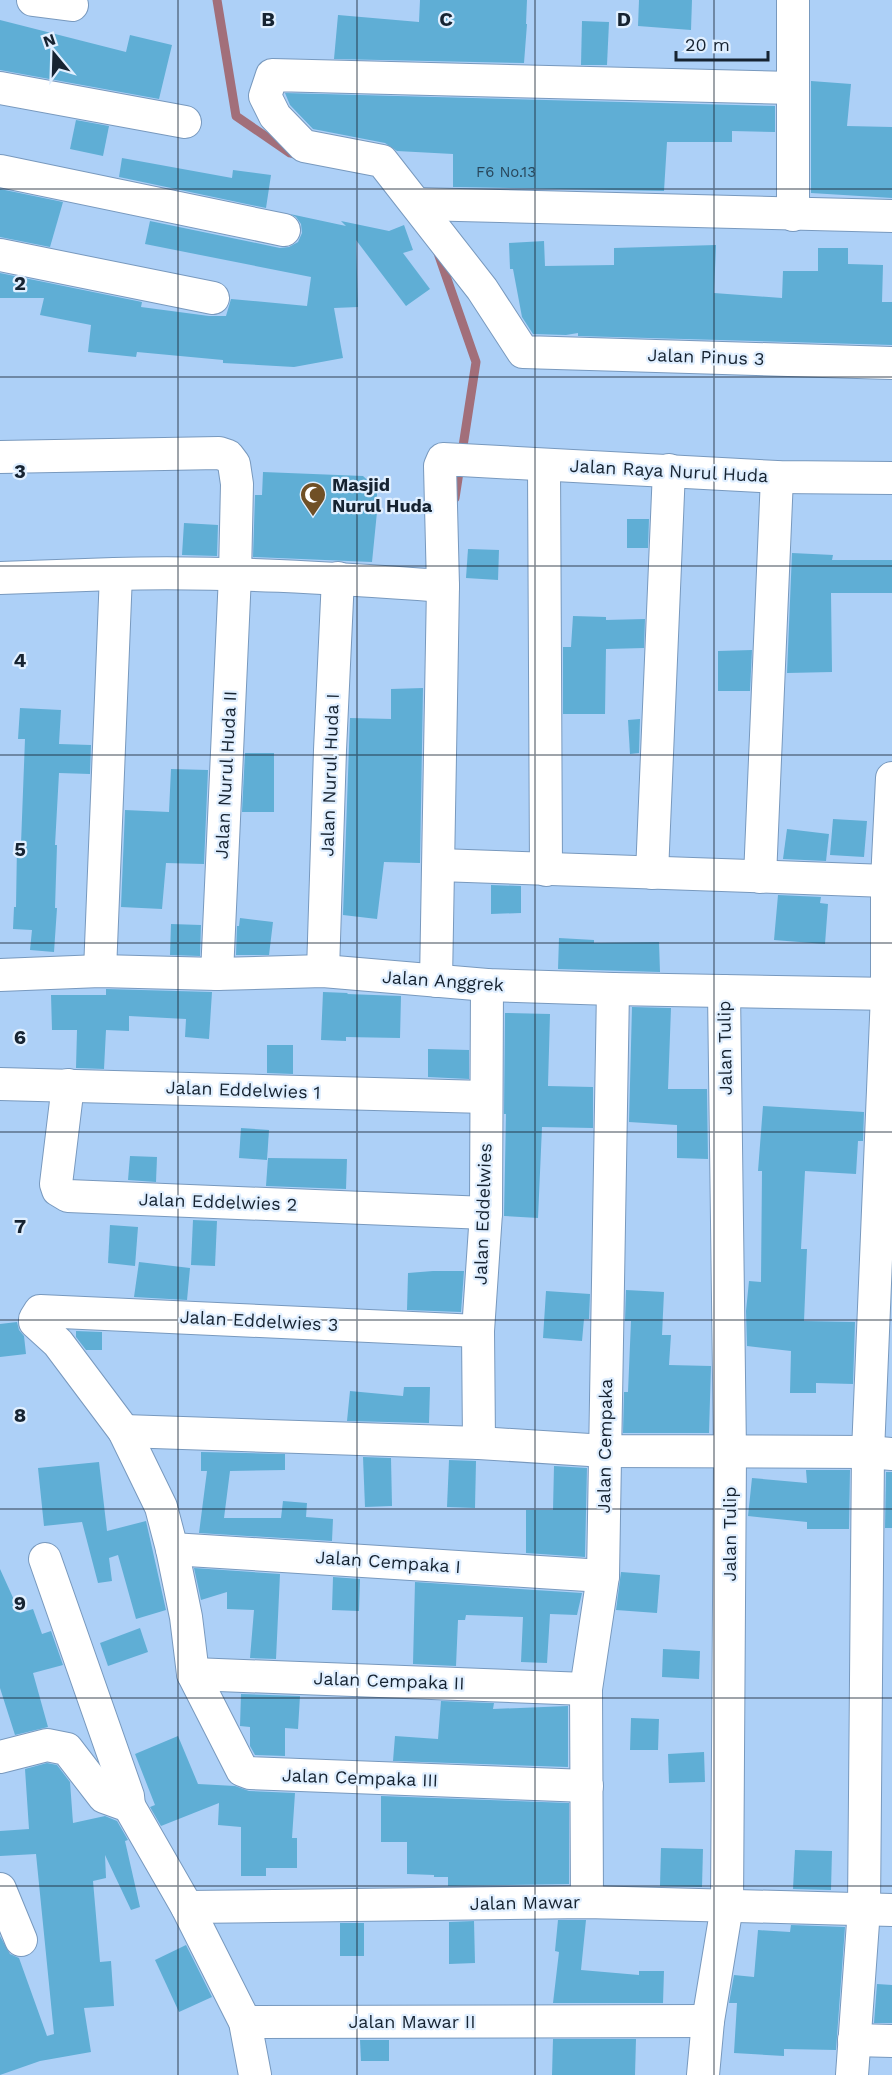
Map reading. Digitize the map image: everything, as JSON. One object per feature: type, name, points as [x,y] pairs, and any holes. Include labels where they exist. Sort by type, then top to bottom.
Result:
[{"type":"street","points":[[33,0],[72,5]]},
{"type":"street","points":[[793,0],[793,215]]},
{"type":"street","points":[[793,88],[272,75],[265,96],[275,117],[304,146],[382,161],[418,204],[892,216]]},
{"type":"street","points":[[0,88],[185,122]]},
{"type":"street","points":[[0,171],[284,230]]},
{"type":"street","name":"Jalan Pinus 3","points":[[418,204],[482,289],[521,350],[892,363]]},
{"type":"street","points":[[0,255],[213,298]]},
{"type":"street","name":"Jalan Nurul Huda II","points":[[0,457],[219,453],[228,456],[234,464],[237,484],[235,576],[217,974]]},
{"type":"street","name":"Jalan Raya Nurul Huda","points":[[443,586],[440,466],[442,460],[777,477],[892,478]]},
{"type":"street","points":[[544,465],[546,870]]},
{"type":"street","points":[[652,873],[669,470]]},
{"type":"street","points":[[760,877],[777,477]]},
{"type":"street","points":[[100,971],[116,574]]},
{"type":"street","points":[[0,578],[116,574],[235,576],[338,578],[443,586],[436,981]]},
{"type":"street","name":"Jalan Nurul Huda I","points":[[323,971],[338,578]]},
{"type":"street","points":[[852,2075],[854,2040],[878,1910],[880,1453],[889,994],[887,881],[892,778]]},
{"type":"street","points":[[439,865],[887,881]]},
{"type":"street","name":"Jalan Anggrek","points":[[0,975],[100,971],[217,974],[323,971],[487,985],[613,990],[889,994]]},
{"type":"street","name":"Jalan Eddelwies","points":[[479,1443],[478,1331],[486,1213],[487,985]]},
{"type":"street","name":"Jalan Cempaka","points":[[587,1902],[586,1689],[603,1576],[613,990]]},
{"type":"street","name":"Jalan Tulip","points":[[703,2075],[708,2021],[726,1906],[730,1453],[724,991]]},
{"type":"street","name":"Jalan Eddelwies 1","points":[[0,1084],[485,1096]]},
{"type":"street","name":"Jalan Eddelwies 2","points":[[68,1085],[56,1184],[58,1190],[68,1196],[486,1213]]},
{"type":"street","name":"Jalan Eddelwies 3","points":[[123,1431],[58,1343],[35,1322],[40,1311],[478,1331]]},
{"type":"street","points":[[193,1674],[186,1617],[161,1507],[123,1431],[479,1443],[605,1451],[880,1453]]},
{"type":"street","name":"Jalan Cempaka I","points":[[172,1549],[603,1576]]},
{"type":"street","points":[[45,1558],[125,1788],[119,1802]]},
{"type":"street","name":"Jalan Cempaka II","points":[[193,1674],[586,1689]]},
{"type":"street","name":"Jalan Cempaka III","points":[[193,1674],[239,1766],[245,1772],[587,1786]]},
{"type":"street","points":[[0,1757],[47,1744],[67,1749],[99,1792],[119,1802],[187,1907],[245,2022],[255,2075]]},
{"type":"street","points":[[0,1889],[21,1940]]},
{"type":"street","name":"Jalan Mawar","points":[[187,1907],[587,1902],[878,1910]]},
{"type":"street","name":"Jalan Mawar II","points":[[245,2022],[708,2021]]},
{"type":"street","points":[[854,2040],[892,2041]]},
{"type":"building","points":[[420,0],[527,0],[524,63],[334,59],[338,15],[419,22]]},
{"type":"building","points":[[639,0],[692,0],[691,30],[638,26]]},
{"type":"building","points":[[0,20],[126,52],[130,35],[172,45],[159,99],[0,70]]},
{"type":"building","points":[[582,21],[609,22],[607,65],[581,65]]},
{"type":"building","points":[[811,81],[851,84],[847,126],[892,127],[892,198],[811,193]]},
{"type":"building","points":[[285,93],[775,106],[775,132],[732,131],[732,142],[667,142],[664,191],[453,187],[453,154],[397,151],[385,143],[313,129],[290,105]]},
{"type":"building","points":[[76,120],[109,126],[103,156],[70,149]]},
{"type":"building","points":[[122,158],[232,178],[233,170],[271,175],[266,208],[119,177]]},
{"type":"building","points":[[0,189],[63,202],[50,247],[0,237]]},
{"type":"building","points":[[290,214],[346,226],[341,221],[389,231],[404,225],[413,250],[403,253],[430,289],[406,306],[356,240],[358,307],[334,308],[343,358],[294,367],[223,363],[223,360],[137,352],[136,357],[88,352],[91,325],[40,315],[44,298],[0,298],[0,273],[142,302],[141,307],[209,316],[226,316],[231,299],[307,306],[311,277],[145,244],[150,221],[280,248],[289,247],[298,242],[302,233],[301,224],[296,217]]},
{"type":"building","points":[[544,241],[545,266],[614,265],[614,248],[716,245],[714,293],[782,298],[783,271],[818,271],[818,248],[848,248],[848,264],[883,265],[882,302],[892,302],[892,345],[578,336],[578,333],[533,334],[522,317],[513,269],[510,269],[509,243]]},
{"type":"building","name":"Masjid Nurul Huda","points":[[263,472],[363,476],[377,489],[372,562],[253,557],[255,495],[262,495]]},
{"type":"building","points":[[627,519],[649,519],[648,548],[627,548]]},
{"type":"building","points":[[184,523],[218,525],[217,556],[182,555]]},
{"type":"building","points":[[468,549],[499,550],[498,580],[466,578]]},
{"type":"building","points":[[792,553],[833,555],[832,560],[892,560],[892,593],[831,593],[832,672],[787,673]]},
{"type":"building","points":[[573,616],[606,617],[606,620],[645,619],[644,648],[606,649],[605,714],[563,714],[563,647],[571,647]]},
{"type":"building","points":[[752,650],[750,691],[718,691],[718,651]]},
{"type":"building","points":[[423,688],[420,863],[384,862],[377,919],[343,915],[350,718],[391,719],[391,689]]},
{"type":"building","points":[[20,708],[61,710],[59,744],[91,745],[90,774],[59,773],[55,845],[57,845],[55,908],[57,908],[54,952],[30,950],[32,930],[13,929],[14,907],[16,907],[17,844],[21,844],[25,739],[18,739]]},
{"type":"building","points":[[640,719],[639,753],[630,754],[628,720]]},
{"type":"building","points":[[245,753],[274,753],[274,812],[242,812]]},
{"type":"building","points":[[171,769],[208,770],[204,864],[166,863],[162,909],[121,907],[125,810],[169,812]]},
{"type":"building","points":[[833,819],[867,821],[864,857],[830,855]]},
{"type":"building","points":[[787,829],[829,834],[826,861],[783,859]]},
{"type":"building","points":[[491,885],[521,886],[521,913],[491,914]]},
{"type":"building","points":[[778,895],[821,897],[820,903],[828,904],[825,944],[774,940]]},
{"type":"building","points":[[240,918],[273,922],[269,955],[236,955],[237,926],[239,926]]},
{"type":"building","points":[[171,924],[201,925],[200,956],[170,955]]},
{"type":"building","points":[[559,938],[594,940],[594,943],[659,942],[660,972],[558,969]]},
{"type":"building","points":[[106,989],[212,992],[209,1039],[185,1037],[186,1019],[129,1016],[129,1031],[106,1030],[104,1069],[76,1068],[77,1030],[52,1030],[51,995],[106,995]]},
{"type":"building","points":[[323,992],[401,996],[400,1038],[346,1037],[346,1041],[321,1040]]},
{"type":"building","points":[[632,1007],[671,1008],[668,1089],[707,1089],[708,1159],[677,1158],[677,1125],[629,1122]]},
{"type":"building","points":[[505,1013],[550,1014],[548,1086],[593,1087],[593,1128],[542,1127],[538,1218],[504,1216]]},
{"type":"building","points":[[267,1045],[293,1045],[293,1074],[267,1073]]},
{"type":"building","points":[[428,1049],[469,1050],[469,1079],[428,1077]]},
{"type":"building","points":[[763,1106],[864,1112],[863,1141],[858,1141],[856,1174],[805,1171],[801,1249],[807,1249],[804,1321],[855,1322],[853,1384],[816,1383],[816,1393],[790,1393],[791,1351],[747,1346],[746,1311],[749,1281],[761,1282],[762,1171],[758,1171]]},
{"type":"building","points":[[241,1128],[269,1130],[267,1160],[239,1158]]},
{"type":"building","points":[[130,1156],[157,1157],[156,1182],[128,1180]]},
{"type":"building","points":[[268,1158],[347,1159],[346,1189],[266,1186]]},
{"type":"building","points":[[193,1220],[217,1221],[215,1266],[191,1265]]},
{"type":"building","points":[[110,1225],[138,1227],[135,1266],[108,1263]]},
{"type":"building","points":[[139,1262],[190,1268],[187,1300],[134,1297]]},
{"type":"building","points":[[464,1271],[461,1312],[407,1310],[408,1273]]},
{"type":"building","points":[[626,1290],[664,1292],[662,1335],[671,1335],[669,1365],[711,1366],[709,1433],[623,1433],[624,1392],[628,1392],[631,1321],[625,1321]]},
{"type":"building","points":[[546,1291],[590,1294],[589,1319],[584,1319],[582,1341],[543,1338]]},
{"type":"building","points":[[17,1322],[24,1336],[26,1354],[0,1357],[0,1324]]},
{"type":"building","points":[[76,1331],[102,1332],[102,1350],[86,1350],[76,1337]]},
{"type":"building","points":[[404,1387],[430,1387],[429,1423],[347,1421],[350,1391],[403,1396]]},
{"type":"building","points":[[201,1452],[285,1454],[285,1470],[230,1471],[224,1518],[281,1518],[283,1501],[307,1503],[306,1517],[333,1519],[332,1541],[199,1533],[207,1471],[201,1471]]},
{"type":"building","points":[[363,1457],[391,1458],[392,1506],[365,1507]]},
{"type":"building","points":[[449,1460],[476,1461],[475,1508],[447,1507]]},
{"type":"building","points":[[99,1462],[107,1531],[146,1521],[166,1610],[136,1619],[118,1555],[109,1558],[112,1581],[98,1583],[82,1522],[44,1526],[38,1468]]},
{"type":"building","points":[[554,1466],[587,1468],[585,1557],[526,1553],[526,1510],[553,1510]]},
{"type":"building","points":[[806,1470],[850,1470],[849,1529],[807,1529],[807,1522],[748,1516],[752,1478],[807,1483]]},
{"type":"building","points":[[886,1472],[892,1472],[892,1528],[885,1528]]},
{"type":"building","points":[[194,1568],[280,1574],[276,1659],[250,1658],[254,1610],[227,1609],[227,1592],[201,1600]]},
{"type":"building","points":[[0,1569],[20,1613],[33,1609],[42,1634],[51,1631],[63,1665],[33,1673],[48,1727],[15,1735],[0,1688]]},
{"type":"building","points":[[621,1572],[660,1575],[657,1613],[616,1610]]},
{"type":"building","points":[[333,1577],[360,1579],[359,1611],[332,1610]]},
{"type":"building","points":[[415,1582],[582,1593],[577,1615],[550,1614],[547,1663],[521,1662],[523,1617],[466,1615],[465,1620],[458,1620],[456,1666],[413,1664]]},
{"type":"building","points":[[140,1628],[148,1652],[108,1666],[100,1643]]},
{"type":"building","points":[[663,1649],[700,1651],[699,1679],[662,1677]]},
{"type":"building","points":[[241,1694],[300,1696],[298,1729],[285,1728],[285,1756],[255,1755],[250,1746],[250,1727],[240,1726]]},
{"type":"building","points":[[441,1701],[494,1703],[493,1709],[568,1706],[568,1767],[393,1761],[395,1736],[438,1739]]},
{"type":"building","points":[[631,1718],[659,1719],[658,1750],[630,1750]]},
{"type":"building","points":[[178,1736],[198,1784],[235,1786],[249,1791],[295,1793],[292,1838],[297,1838],[297,1868],[266,1868],[266,1876],[241,1876],[241,1827],[218,1825],[219,1803],[161,1826],[150,1807],[155,1805],[135,1754]]},
{"type":"building","points":[[704,1752],[705,1782],[669,1783],[668,1754]]},
{"type":"building","points":[[47,1763],[57,1765],[70,1782],[73,1823],[105,1816],[117,1821],[128,1840],[125,1841],[140,1907],[131,1910],[105,1855],[106,1878],[93,1881],[100,1962],[111,1961],[114,2006],[84,2008],[91,2052],[40,2061],[0,2075],[0,1936],[10,1954],[19,1958],[47,2036],[54,2034],[36,1854],[0,1856],[0,1831],[29,1829],[25,1769]]},
{"type":"building","points":[[381,1796],[569,1803],[569,1884],[448,1886],[448,1877],[407,1874],[407,1842],[381,1842]]},
{"type":"building","points":[[661,1848],[703,1849],[702,1887],[660,1886]]},
{"type":"building","points":[[795,1850],[832,1851],[831,1890],[793,1889]]},
{"type":"building","points":[[558,1920],[586,1920],[581,1970],[639,1975],[639,1971],[664,1971],[663,2003],[553,2003],[559,1952],[555,1951]]},
{"type":"building","points":[[474,1921],[475,1963],[449,1964],[449,1922]]},
{"type":"building","points":[[340,1923],[364,1923],[364,1956],[340,1956]]},
{"type":"building","points":[[791,1925],[845,1927],[836,2050],[784,2049],[784,2056],[734,2053],[737,2003],[729,2003],[734,1975],[754,1977],[758,1930],[790,1932]]},
{"type":"building","points":[[186,1945],[212,1997],[179,2012],[155,1960]]},
{"type":"building","points":[[877,1984],[892,1985],[892,2023],[874,2023]]},
{"type":"building","points":[[553,2039],[636,2039],[635,2075],[552,2075]]},
{"type":"building","points":[[360,2040],[389,2040],[389,2061],[361,2061]]},
{"type":"waterway","points":[[217,0],[236,116],[290,153],[298,155]]},
{"type":"waterway","points":[[438,253],[476,362],[455,498]]},
{"type":"place","name":"Masjid Nurul Huda","points":[[313,518]]}]
